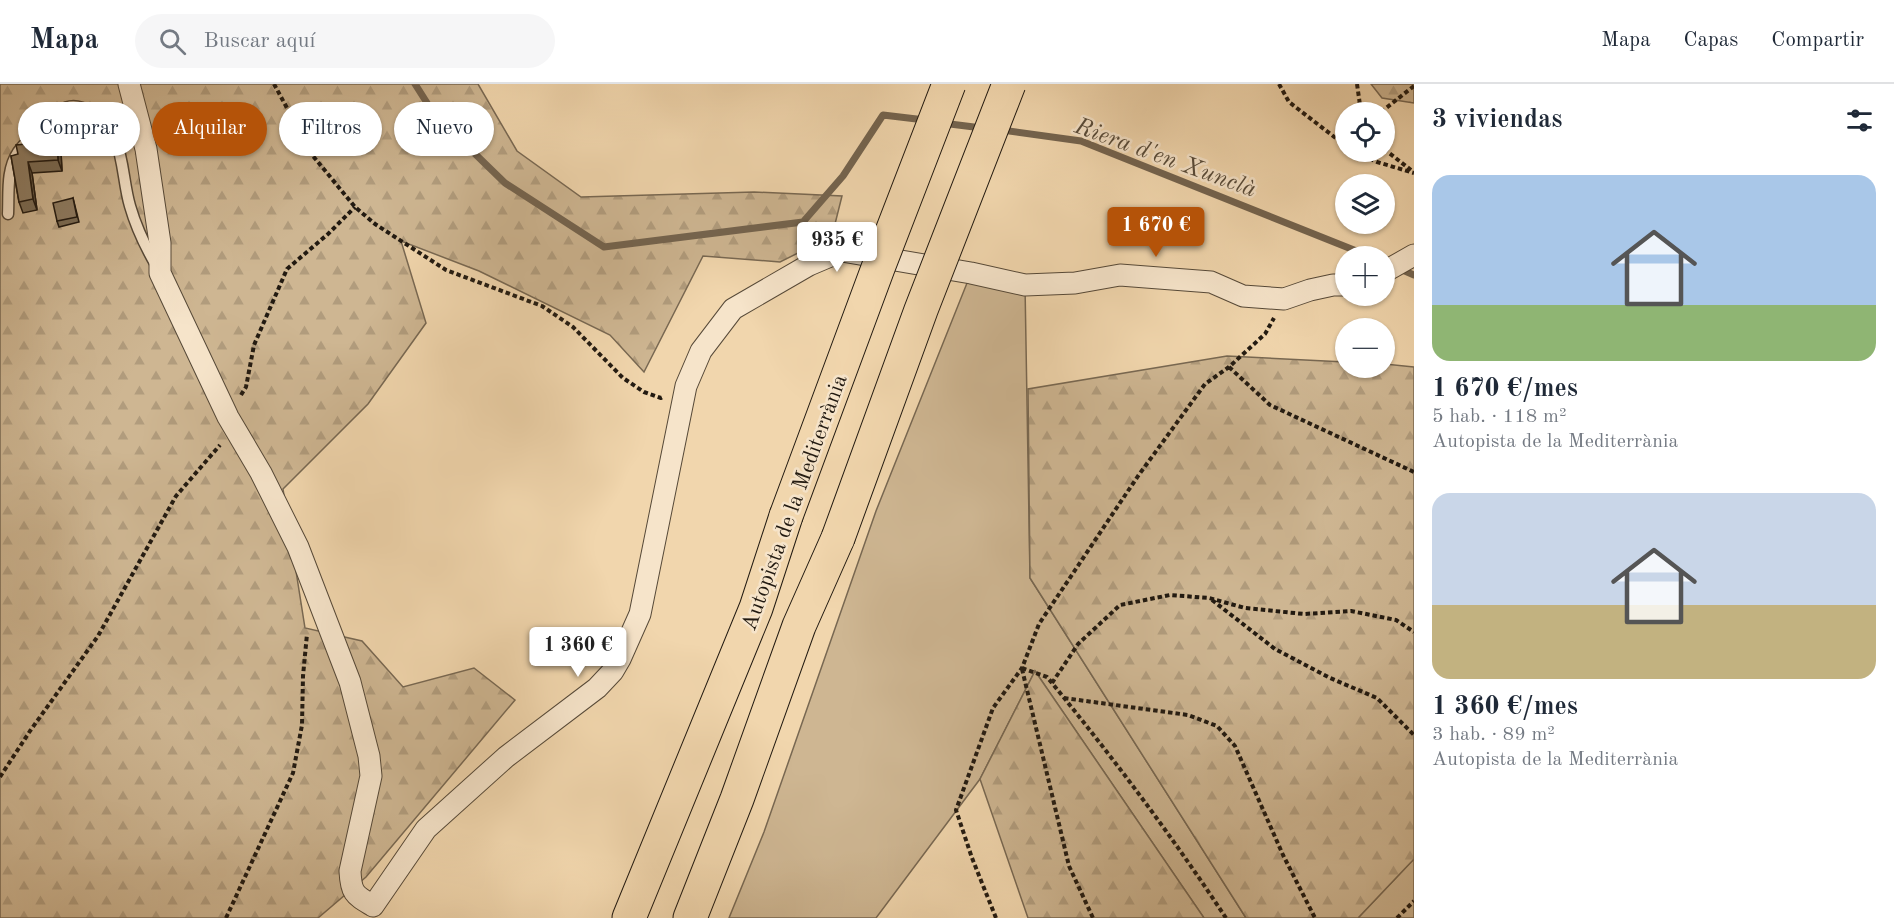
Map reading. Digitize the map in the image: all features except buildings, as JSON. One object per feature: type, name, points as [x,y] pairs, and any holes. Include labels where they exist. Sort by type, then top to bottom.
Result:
[{"type":"highway","name":"Autopista de la Mediterrània","points":[[629,918],[756,608],[786,516],[949,84]]},
{"type":"highway","points":[[690,918],[738,799],[799,626],[838,538],[921,310],[1009,84]]},
{"type":"street","points":[[129,84],[146,149],[160,243],[160,273],[228,417],[261,472],[298,547],[350,682],[369,756],[371,776],[350,872],[351,884],[356,896],[373,906],[426,829],[506,757],[597,688],[613,671],[640,614],[686,386],[701,351],[733,309],[809,264],[842,251],[971,273],[1025,285],[1075,284],[1120,275],[1211,282],[1243,296],[1284,299],[1335,285]]},
{"type":"street","points":[[1395,266],[1414,255]]},
{"type":"lane","points":[[8,214],[10,170],[19,151],[67,106],[82,107],[101,117],[115,136],[122,159],[129,204],[138,230],[160,273]]},
{"type":"path","points":[[274,84],[313,156],[356,207],[375,224],[446,270],[542,306],[573,327],[623,378],[644,392],[661,398],[686,386]]},
{"type":"path","points":[[1279,84],[1289,102],[1335,138]]},
{"type":"path","points":[[1357,84],[1360,102]]},
{"type":"path","points":[[1394,102],[1414,86]]},
{"type":"path","points":[[1395,158],[1414,173]]},
{"type":"path","points":[[1377,162],[1414,173]]},
{"type":"path","points":[[0,777],[98,636],[176,496],[218,449],[226,431],[228,417],[246,387],[254,345],[287,269],[356,207]]},
{"type":"path","points":[[996,918],[956,810],[993,708],[1022,668],[1038,624],[1138,476],[1205,384],[1229,368],[1265,334],[1284,299]]},
{"type":"path","points":[[1229,368],[1270,405],[1414,472]]},
{"type":"path","points":[[1052,683],[1077,644],[1120,605],[1170,596],[1209,598],[1245,608],[1304,614],[1351,611],[1396,621],[1414,632]]},
{"type":"path","points":[[1209,598],[1275,649],[1330,678],[1377,698],[1414,735]]},
{"type":"path","points":[[226,918],[293,773],[302,725],[303,676],[308,625]]},
{"type":"path","points":[[1022,668],[1047,677],[1052,683],[1133,784],[1226,918]]},
{"type":"path","points":[[1022,668],[1069,866],[1093,918]]},
{"type":"path","points":[[1064,698],[1188,715],[1217,726],[1235,746],[1283,855],[1315,918]]},
{"type":"path","points":[[1397,918],[1414,900]]},
{"type":"green space","points":[[0,84],[478,84],[488,102],[394,102],[394,156],[494,156],[494,111],[517,151],[581,197],[754,192],[842,196],[832,236],[780,262],[703,256],[644,372],[610,335],[479,271],[401,241],[426,323],[368,404],[283,489],[305,628],[362,641],[403,687],[474,668],[515,700],[366,877],[318,918],[0,918]]},
{"type":"green space","points":[[1371,84],[1414,84],[1414,103],[1382,98]]},
{"type":"green space","points":[[971,273],[1025,285],[1030,578],[1246,918],[1204,918],[1035,671],[980,779],[876,918],[729,918],[764,832],[876,511]]},
{"type":"green space","points":[[1227,356],[1335,361],[1335,378],[1395,378],[1395,365],[1414,367],[1414,859],[1358,918],[1246,918],[1030,578],[1028,389]]},
{"type":"green space","points":[[1035,671],[1204,918],[1028,918],[980,779]]},
{"type":"green space","points":[[1414,859],[1414,918],[1358,918]]},
{"type":"waterway","name":"Riera d'en Xunclà","points":[[415,84],[434,114],[505,183],[604,247],[803,222],[843,176],[883,115],[925,120]]},
{"type":"waterway","name":"Riera d'en Xunclà","points":[[942,123],[982,128]]},
{"type":"waterway","name":"Riera d'en Xunclà","points":[[1002,130],[1081,141],[1344,246]]},
{"type":"waterway","name":"Riera d'en Xunclà","points":[[1398,268],[1414,275]]}]
